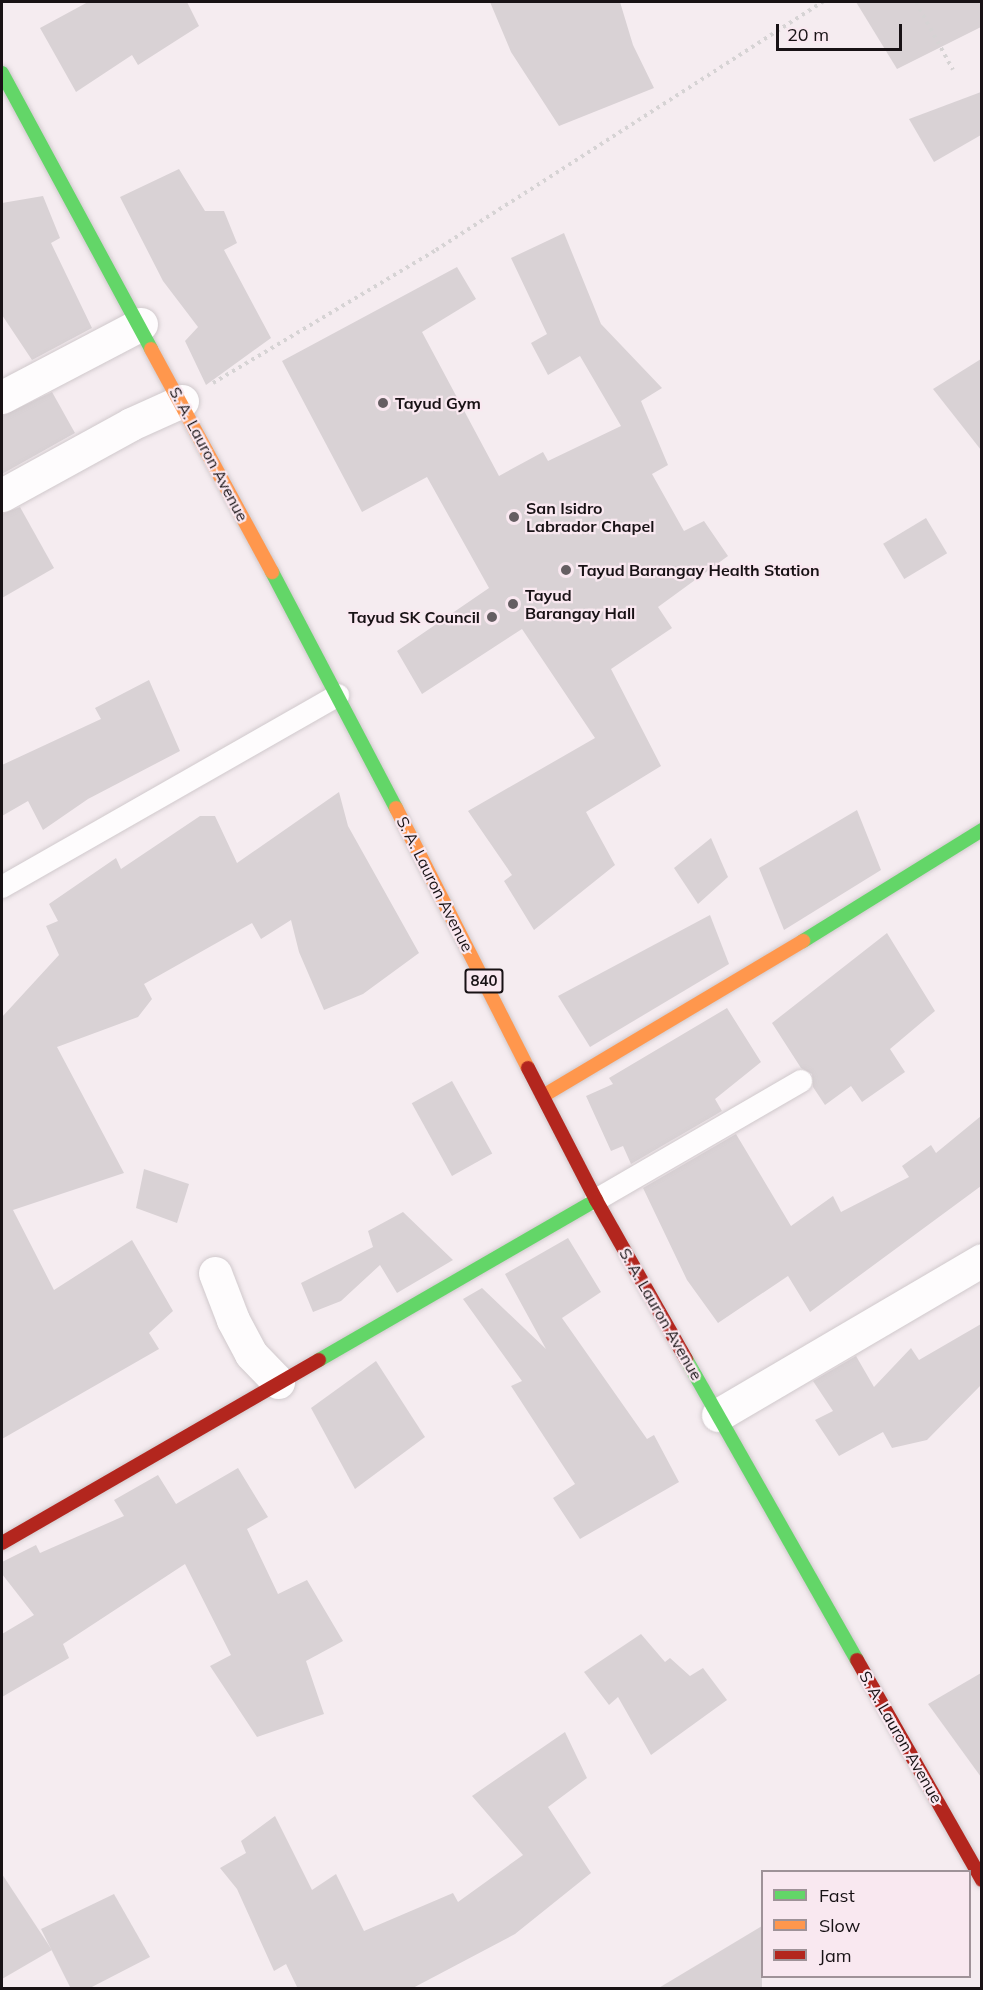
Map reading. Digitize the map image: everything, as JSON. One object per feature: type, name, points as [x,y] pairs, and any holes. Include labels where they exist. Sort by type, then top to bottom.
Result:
[{"type":"main road","name":"S. A. Lauron Avenue","points":[[2,72],[141,324],[338,695],[597,1200],[981,1880]]},
{"type":"main road","points":[[543,1096],[747,975],[981,830]]},
{"type":"main road","points":[[2,1543],[597,1200]]},
{"type":"street","points":[[2,397],[141,324]]},
{"type":"street","points":[[2,495],[131,424],[182,401]]},
{"type":"street","points":[[718,1414],[981,1260]]},
{"type":"street","points":[[215,1273],[232,1320],[251,1354],[278,1382]]},
{"type":"lane","points":[[2,887],[338,695]]},
{"type":"lane","points":[[597,1200],[801,1081]]},
{"type":"path","points":[[182,401],[436,250],[823,2]]},
{"type":"path","points":[[916,2],[953,70]]},
{"type":"building","points":[[88,2],[187,2],[199,26],[138,65],[132,55],[76,92],[40,28]]},
{"type":"building","points":[[490,2],[620,2],[633,45],[654,88],[559,126],[511,52]]},
{"type":"building","points":[[856,2],[981,2],[981,27],[897,69]]},
{"type":"building","points":[[981,92],[981,135],[934,162],[909,119]]},
{"type":"building","points":[[179,169],[205,211],[224,211],[237,243],[224,250],[271,338],[206,385],[185,341],[198,327],[163,281],[120,197]]},
{"type":"building","points":[[43,196],[60,238],[51,243],[92,328],[32,360],[2,315],[2,203]]},
{"type":"building","points":[[564,233],[601,324],[662,388],[641,401],[668,465],[652,474],[684,531],[704,521],[728,556],[658,607],[672,628],[611,669],[661,766],[586,812],[615,865],[534,930],[504,881],[512,875],[468,811],[595,738],[522,629],[422,694],[397,651],[489,588],[427,477],[362,512],[282,361],[457,267],[476,299],[422,332],[499,476],[543,452],[548,461],[621,426],[580,356],[548,375],[531,343],[547,334],[511,258]]},
{"type":"building","points":[[981,359],[981,450],[933,389]]},
{"type":"building","points":[[52,392],[75,433],[2,474],[2,416]]},
{"type":"building","points":[[20,507],[54,568],[2,598],[2,514]]},
{"type":"building","points":[[926,518],[947,553],[904,579],[883,544]]},
{"type":"building","points":[[149,680],[180,751],[88,799],[43,830],[28,801],[2,816],[2,765],[101,719],[95,708]]},
{"type":"building","points":[[339,792],[348,826],[419,953],[363,994],[324,1010],[299,952],[291,920],[261,939],[252,923],[144,984],[152,999],[138,1017],[57,1047],[124,1173],[13,1210],[54,1290],[132,1240],[173,1311],[149,1333],[159,1349],[2,1439],[2,1017],[59,955],[46,926],[58,921],[49,904],[116,858],[121,869],[200,816],[215,816],[237,863]]},
{"type":"building","points":[[857,810],[881,870],[784,930],[759,868]]},
{"type":"building","points":[[711,838],[728,877],[698,904],[674,868]]},
{"type":"building","points":[[710,915],[729,964],[590,1047],[558,996]]},
{"type":"building","points":[[887,933],[935,1011],[890,1049],[905,1072],[862,1102],[851,1086],[825,1105],[813,1087],[812,1074],[801,1068],[772,1023]]},
{"type":"building","points":[[727,1008],[761,1062],[715,1099],[722,1111],[631,1164],[623,1146],[611,1151],[586,1096],[613,1084],[609,1078]]},
{"type":"building","points":[[452,1081],[492,1154],[452,1176],[412,1103]]},
{"type":"building","points":[[981,1116],[981,1186],[810,1312],[788,1276],[718,1323],[687,1280],[643,1188],[736,1134],[791,1226],[833,1196],[841,1212],[909,1177],[902,1166],[931,1145],[936,1153]]},
{"type":"building","points":[[144,1169],[189,1184],[177,1223],[136,1208]]},
{"type":"building","points":[[403,1212],[453,1260],[397,1293],[380,1265],[341,1301],[313,1312],[301,1283],[373,1247],[368,1231]]},
{"type":"building","points":[[568,1238],[601,1292],[562,1318],[647,1439],[654,1435],[679,1482],[580,1539],[553,1498],[575,1484],[511,1386],[522,1381],[463,1299],[482,1288],[546,1349],[505,1274]]},
{"type":"building","points":[[981,1324],[981,1385],[927,1440],[892,1448],[883,1432],[839,1456],[815,1420],[833,1411],[813,1381],[856,1356],[874,1387],[911,1348],[919,1360]]},
{"type":"building","points":[[376,1361],[425,1437],[355,1489],[311,1408]]},
{"type":"building","points":[[238,1468],[268,1517],[247,1529],[278,1594],[307,1580],[343,1641],[306,1661],[324,1714],[257,1737],[210,1666],[231,1655],[185,1564],[63,1644],[69,1658],[2,1697],[2,1634],[34,1615],[2,1574],[2,1562],[36,1545],[40,1553],[124,1516],[114,1500],[158,1475],[176,1504]]},
{"type":"building","points":[[641,1634],[665,1662],[670,1658],[690,1676],[703,1668],[727,1700],[651,1755],[618,1697],[609,1705],[584,1672]]},
{"type":"building","points":[[981,1673],[981,1777],[928,1704]]},
{"type":"building","points":[[565,1732],[587,1778],[548,1807],[591,1873],[515,1934],[411,1989],[298,1989],[286,1964],[274,1971],[237,1889],[220,1868],[246,1853],[241,1841],[275,1816],[312,1890],[336,1874],[364,1931],[453,1893],[458,1902],[523,1855],[472,1796]]},
{"type":"building","points":[[2,1874],[52,1950],[2,1979]]},
{"type":"building","points":[[114,1894],[150,1957],[88,1989],[71,1989],[41,1929]]},
{"type":"building","points":[[761,1927],[762,1989],[657,1989]]},
{"type":"traffic: fast","points":[[2,73],[151,349]]},
{"type":"traffic: fast","points":[[272,572],[396,808]]},
{"type":"traffic: fast","points":[[803,941],[982,830]]},
{"type":"traffic: fast","points":[[319,1360],[596,1200]]},
{"type":"traffic: fast","points":[[686,1359],[857,1660]]},
{"type":"traffic: slow","points":[[151,349],[272,572]]},
{"type":"traffic: slow","points":[[396,808],[528,1068]]},
{"type":"traffic: slow","points":[[543,1096],[803,941]]},
{"type":"traffic: jam","points":[[528,1068],[596,1200],[686,1359]]},
{"type":"traffic: jam","points":[[2,1543],[319,1360]]},
{"type":"traffic: jam","points":[[857,1660],[982,1880]]},
{"type":"place","name":"Tayud Gym","points":[[383,403]]},
{"type":"place","name":"San Isidro Labrador Chapel","points":[[514,517]]},
{"type":"place","name":"Tayud Barangay Health Station","points":[[566,570]]},
{"type":"place","name":"Tayud Barangay Hall","points":[[513,604]]},
{"type":"place","name":"Tayud SK Council","points":[[492,617]]}]
